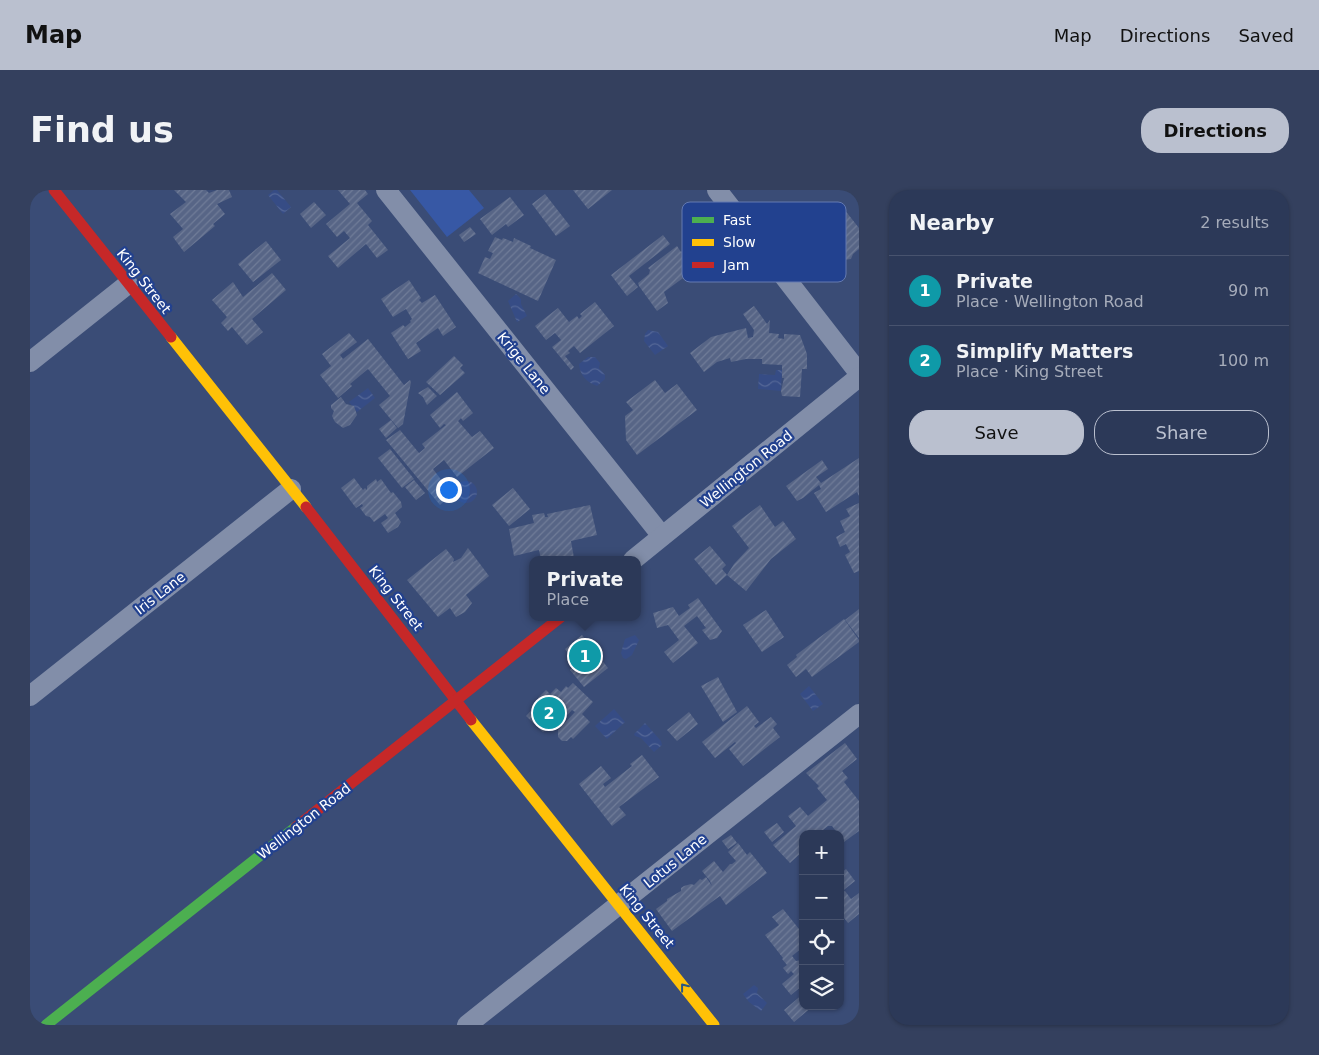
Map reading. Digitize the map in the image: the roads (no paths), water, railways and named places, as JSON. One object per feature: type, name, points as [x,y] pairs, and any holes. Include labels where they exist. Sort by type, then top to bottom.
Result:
[{"type":"street","name":"King Street","points":[[54,190],[714,1025]]},
{"type":"street","name":"Krige Lane","points":[[386,190],[662,536]]},
{"type":"street","points":[[717,190],[726,202]]},
{"type":"street","points":[[788,282],[859,373]]},
{"type":"street","points":[[30,362],[128,284]]},
{"type":"street","name":"Wellington Road","points":[[638,556],[859,378]]},
{"type":"street","name":"Iris Lane","points":[[30,696],[291,489]]},
{"type":"street","name":"Wellington Road","points":[[46,1025],[556,621]]},
{"type":"street","name":"Lotus Lane","points":[[468,1025],[859,714]]},
{"type":"water","points":[[277,190],[291,207],[283,214],[268,195]]},
{"type":"water","points":[[516,294],[521,299],[521,304],[527,316],[517,322],[508,301]]},
{"type":"water","points":[[648,330],[658,332],[668,346],[655,355],[644,341]]},
{"type":"water","points":[[588,357],[595,357],[600,363],[599,368],[605,375],[605,379],[597,386],[587,380],[581,372],[579,364]]},
{"type":"water","points":[[776,370],[782,370],[781,391],[758,389],[759,374],[775,375]]},
{"type":"water","points":[[368,388],[375,398],[357,412],[349,402]]},
{"type":"water","points":[[466,481],[474,484],[477,492],[474,500],[466,503],[458,500],[455,492],[458,484]]},
{"type":"water","points":[[635,635],[639,640],[632,655],[626,659],[623,658],[621,653],[625,639]]},
{"type":"water","points":[[809,686],[823,704],[813,711],[800,694]]},
{"type":"water","points":[[614,709],[625,722],[607,739],[595,726]]},
{"type":"water","points":[[645,723],[661,741],[662,745],[654,752],[641,738],[634,734]]},
{"type":"water","points":[[754,985],[758,988],[757,993],[767,1003],[761,1011],[749,1002],[743,994]]},
{"type":"place","name":"Private","points":[[585,656]]},
{"type":"place","name":"Simplify Matters","points":[[549,713]]}]
